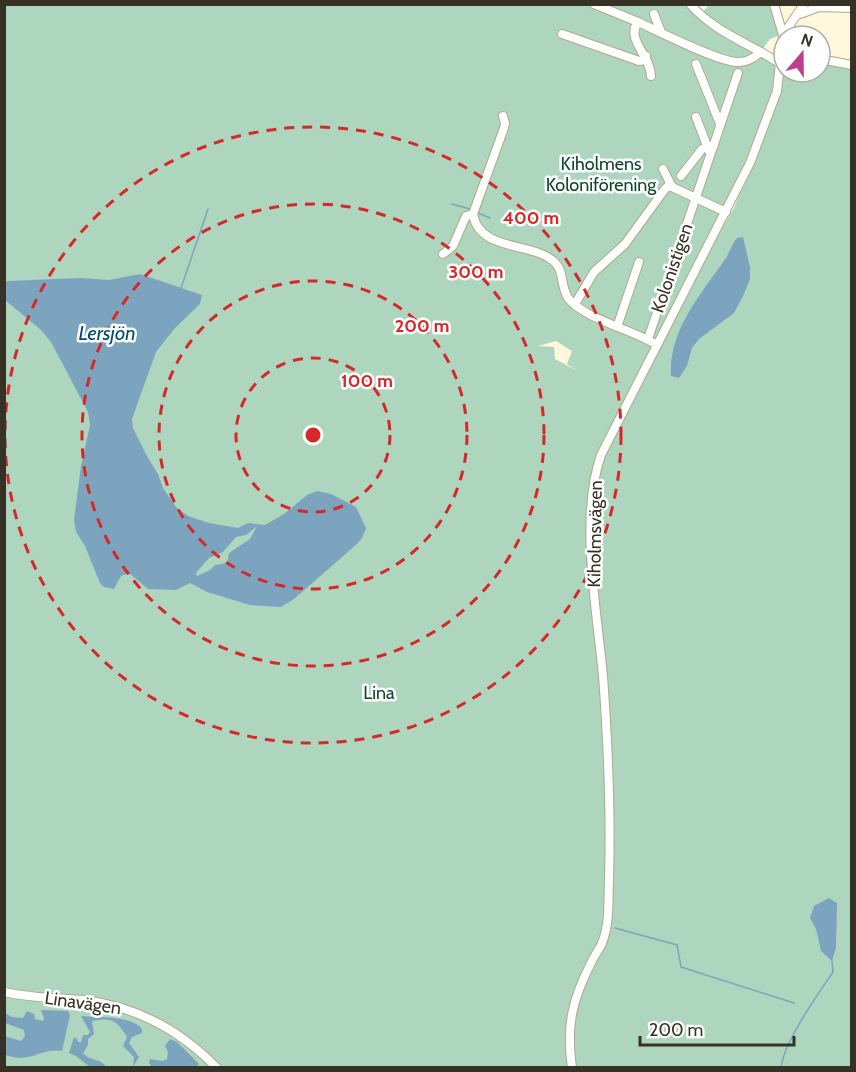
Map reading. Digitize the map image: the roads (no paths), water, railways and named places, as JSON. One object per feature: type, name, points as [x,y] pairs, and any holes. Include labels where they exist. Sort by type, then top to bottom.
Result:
[{"type":"street","points":[[594,4],[723,60],[747,61],[761,52]]},
{"type":"street","points":[[690,4],[713,25],[772,59]]},
{"type":"street","points":[[774,4],[780,24]]},
{"type":"street","points":[[792,24],[804,4]]},
{"type":"street","points":[[799,15],[819,7],[852,8]]},
{"type":"street","points":[[654,14],[661,32]]},
{"type":"street","points":[[638,22],[634,29],[634,36],[646,56],[651,68],[651,76]]},
{"type":"street","points":[[562,34],[639,62],[643,62],[646,56]]},
{"type":"street","points":[[832,61],[852,64]]},
{"type":"street","points":[[696,64],[721,125]]},
{"type":"street","points":[[681,176],[702,149],[710,145],[721,125],[738,73]]},
{"type":"street","name":"Kiholmsvägen","points":[[572,1068],[570,1021],[580,987],[607,928],[608,755],[591,538],[594,476],[601,455],[750,163],[778,84]]},
{"type":"street","points":[[503,116],[506,123],[473,214],[476,224],[486,235],[552,260],[561,273],[567,297],[575,304],[657,345]]},
{"type":"street","points":[[696,117],[710,145]]},
{"type":"street","name":"Kolonistigen","points":[[648,339],[710,155],[710,145]]},
{"type":"street","points":[[663,169],[672,187]]},
{"type":"street","points":[[575,304],[594,272],[625,244],[668,186],[726,212]]},
{"type":"street","points":[[443,254],[453,246],[466,216],[473,214]]},
{"type":"street","points":[[617,327],[639,262]]},
{"type":"street","name":"Linavägen","points":[[4,992],[103,1003],[126,1008],[170,1030],[189,1043],[216,1068]]},
{"type":"water","points":[[743,237],[750,267],[750,279],[744,294],[734,313],[699,339],[692,348],[687,366],[679,378],[671,376],[675,343],[688,313],[726,258],[735,240]]},
{"type":"water","name":"Lersjön","points":[[140,274],[202,295],[200,304],[175,328],[156,352],[132,419],[133,428],[163,488],[176,507],[188,516],[209,523],[238,528],[248,523],[265,525],[284,514],[307,495],[317,491],[331,494],[356,507],[366,528],[362,538],[294,599],[281,607],[250,605],[207,592],[190,583],[176,590],[148,589],[129,573],[121,576],[114,589],[104,587],[100,583],[85,546],[76,532],[74,520],[81,466],[90,425],[88,412],[51,342],[41,330],[5,300],[5,284],[7,281],[80,278],[109,280]],"holes":[[[257,526],[250,539],[229,553],[227,563],[215,565],[197,576],[196,573],[209,558],[223,552],[236,537],[246,535]]]},
{"type":"water","points":[[829,898],[837,903],[836,948],[832,961],[821,951],[816,929],[810,918],[814,906]]},
{"type":"water","points":[[41,1010],[68,1011],[70,1015],[62,1051],[23,1058],[5,1055],[5,1036],[21,1041],[25,1036],[24,1030],[5,1023],[5,1013],[12,1017],[23,1018],[27,1011],[34,1014],[35,1019],[43,1021]]},
{"type":"water","points":[[81,1016],[122,1019],[142,1029],[142,1033],[132,1037],[129,1043],[139,1057],[134,1065],[134,1057],[123,1046],[127,1037],[117,1023],[104,1019],[92,1021],[94,1034],[88,1039],[88,1045],[83,1053],[106,1067],[90,1067],[69,1053],[74,1037],[81,1042],[83,1035],[88,1035],[90,1032]]},
{"type":"water","points":[[170,1039],[177,1042],[199,1064],[196,1067],[152,1067],[149,1063],[150,1059],[163,1061],[167,1059],[168,1052],[165,1046]]},
{"type":"waterway","points":[[452,204],[470,209]]},
{"type":"waterway","points":[[181,288],[208,209]]},
{"type":"waterway","points":[[476,212],[490,218]]},
{"type":"waterway","points":[[615,928],[677,945],[681,967],[794,1003]]},
{"type":"waterway","points":[[781,1068],[794,1032],[833,972],[832,961]]},
{"type":"park label","name":"Kiholmens Koloniförening","points":[[601,174]]},
{"type":"park label","name":"Lina","points":[[379,693]]}]
